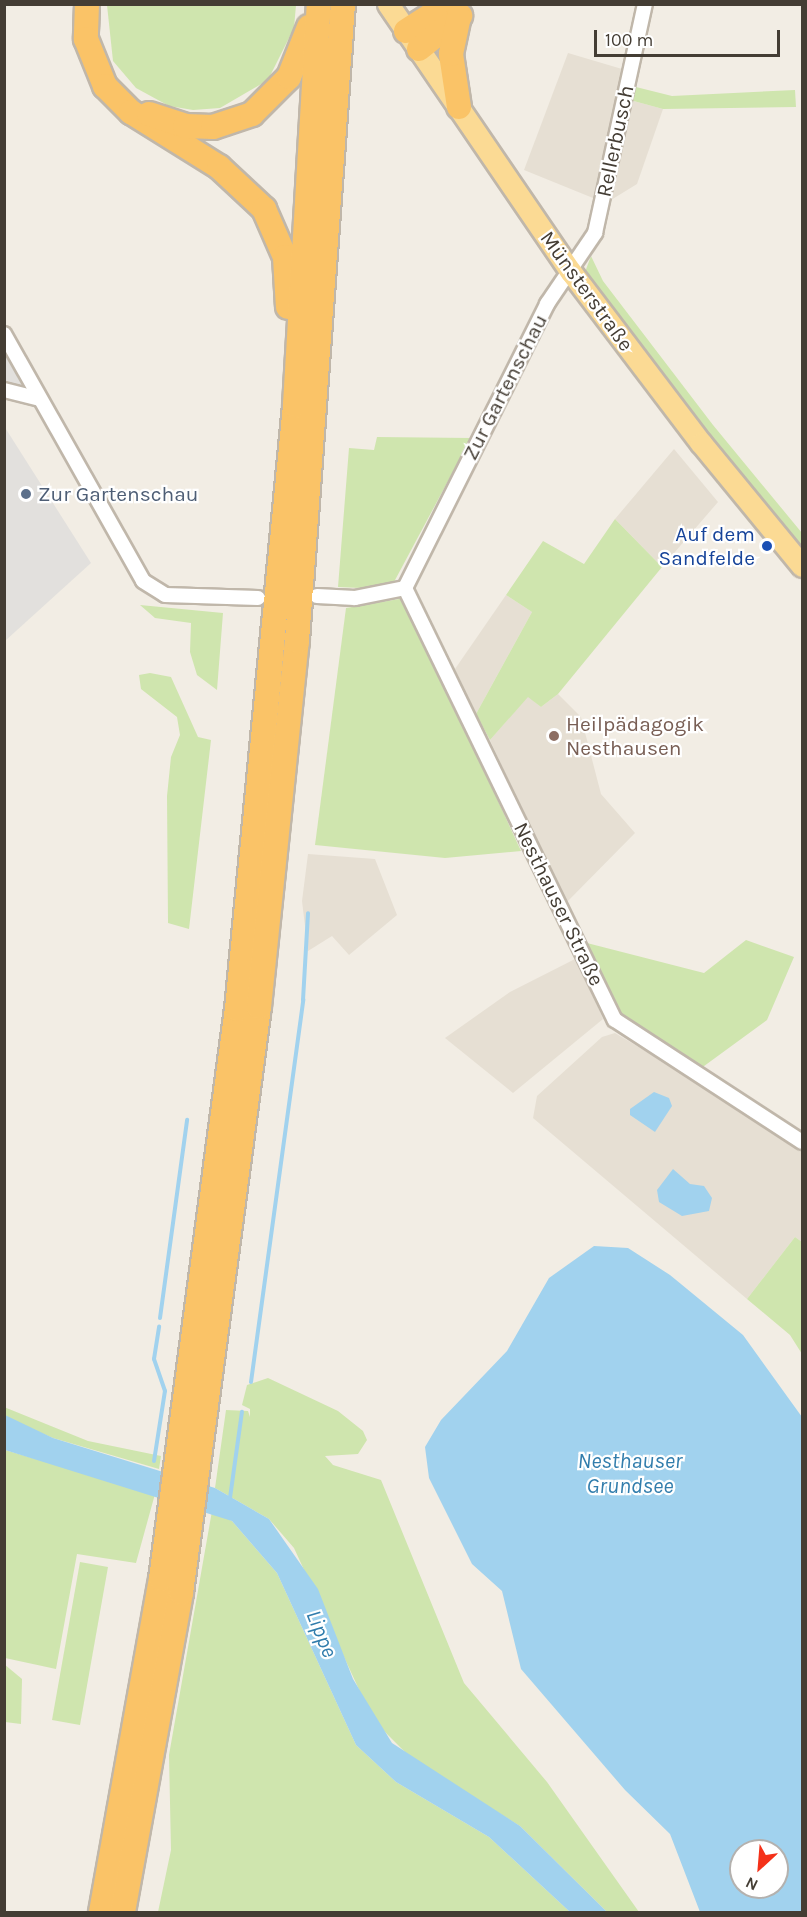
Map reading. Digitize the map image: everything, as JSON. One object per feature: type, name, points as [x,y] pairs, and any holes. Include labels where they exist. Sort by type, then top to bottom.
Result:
[{"type":"highway","points":[[87,4],[86,39],[105,86],[130,112],[246,189],[278,234],[285,257],[295,405]]},
{"type":"highway","points":[[93,4],[92,39],[112,84],[162,121],[213,127],[252,114],[271,100],[298,60],[317,4]]},
{"type":"highway","points":[[101,1912],[161,1579],[189,1384],[262,778],[295,405],[317,4]]},
{"type":"highway","points":[[123,1912],[180,1593],[209,1400],[259,1007],[297,641],[343,8]]},
{"type":"highway","points":[[412,40],[459,9]]},
{"type":"highway","points":[[459,9],[451,54],[459,107]]},
{"type":"main road","name":"Münsterstraße","points":[[388,4],[571,272],[701,443],[802,566]]},
{"type":"street","name":"Rellerbusch","points":[[571,272],[595,233],[645,4]]},
{"type":"street","name":"Zur Gartenschau","points":[[405,588],[547,304],[571,272]]},
{"type":"street","points":[[4,334],[153,590],[165,595],[258,598]]},
{"type":"street","points":[[4,390],[40,399]]},
{"type":"street","points":[[317,596],[355,598],[405,588]]},
{"type":"street","name":"Nesthauser Straße","points":[[405,588],[615,1020],[802,1142]]},
{"type":"shaded area","points":[[568,53],[622,69],[593,198],[524,170]]},
{"type":"shaded area","points":[[630,100],[663,109],[637,184],[611,200]]},
{"type":"shaded area","points":[[5,340],[36,397],[5,389]]},
{"type":"shaded area","name":"Zur Gartenschau","points":[[4,426],[91,563],[5,641],[4,641]]},
{"type":"shaded area","points":[[674,449],[718,502],[662,567],[615,519]]},
{"type":"shaded area","points":[[506,595],[532,612],[476,714],[455,669]]},
{"type":"shaded area","points":[[558,694],[581,717],[601,794],[635,833],[565,904],[490,740],[528,696],[541,707]]},
{"type":"shaded area","points":[[308,854],[375,859],[397,915],[349,955],[332,936],[308,951],[302,901]]},
{"type":"shaded area","points":[[577,958],[603,1019],[513,1093],[445,1038],[510,992]]},
{"type":"shaded area","points":[[615,1033],[802,1144],[802,1242],[795,1237],[747,1299],[533,1118],[537,1096],[602,1037]]},
{"type":"green space","points":[[107,4],[296,5],[294,28],[268,80],[220,108],[193,110],[169,106],[136,88],[113,61]]},
{"type":"green space","points":[[632,86],[672,96],[795,90],[796,107],[663,109],[630,100]]},
{"type":"green space","points":[[591,256],[603,281],[713,425],[802,533],[802,549],[633,339],[585,272]]},
{"type":"green space","points":[[377,437],[471,438],[394,582],[383,589],[338,587],[349,448],[374,450]]},
{"type":"green space","points":[[615,519],[662,567],[558,694],[541,707],[528,697],[490,740],[476,714],[532,612],[506,595],[543,541],[584,564]]},
{"type":"green space","points":[[405,598],[521,851],[445,858],[315,845],[346,608]]},
{"type":"green space","points":[[140,605],[223,613],[217,690],[197,675],[190,652],[191,623],[155,618]]},
{"type":"green space","points":[[150,673],[171,677],[198,737],[211,740],[189,929],[168,923],[167,796],[171,757],[180,735],[177,717],[141,689],[139,675]]},
{"type":"green space","points":[[746,940],[794,957],[767,1020],[700,1069],[620,1012],[583,942],[704,973]]},
{"type":"green space","points":[[795,1237],[802,1242],[802,1354],[790,1335],[747,1299]]},
{"type":"green space","points":[[268,1378],[338,1411],[363,1431],[367,1440],[358,1454],[325,1456],[333,1465],[381,1480],[464,1683],[547,1782],[639,1912],[607,1912],[520,1826],[414,1761],[373,1720],[294,1548],[269,1519],[215,1488],[226,1410],[248,1411],[250,1417],[250,1409],[242,1405],[247,1385]]},
{"type":"green space","points":[[4,1407],[88,1441],[161,1456],[159,1469],[53,1438],[15,1422],[5,1415]]},
{"type":"green space","points":[[5,1450],[155,1494],[136,1563],[77,1554],[56,1669],[5,1658]]},
{"type":"green space","points":[[212,1511],[232,1521],[277,1573],[356,1745],[396,1782],[489,1837],[570,1912],[158,1912],[171,1850],[169,1755]]},
{"type":"green space","points":[[80,1562],[108,1567],[80,1725],[52,1720]]},
{"type":"green space","points":[[4,1664],[22,1679],[21,1724],[5,1722]]},
{"type":"water","points":[[654,1092],[669,1098],[672,1106],[655,1132],[630,1115],[630,1109]]},
{"type":"water","points":[[673,1169],[690,1184],[704,1186],[712,1198],[709,1211],[682,1216],[659,1202],[657,1190]]},
{"type":"water","name":"Nesthauser Grundsee","points":[[594,1246],[628,1248],[670,1275],[743,1335],[802,1417],[802,1912],[700,1912],[670,1834],[625,1790],[521,1669],[502,1591],[472,1564],[429,1478],[425,1447],[441,1420],[507,1351],[549,1278]]},
{"type":"water","name":"Lippe","points":[[5,1415],[53,1438],[215,1488],[269,1519],[318,1589],[353,1679],[392,1743],[520,1826],[607,1912],[570,1912],[489,1837],[396,1782],[356,1745],[277,1573],[232,1521],[5,1450]]},
{"type":"waterway","points":[[251,1382],[303,1000],[308,913]]},
{"type":"waterway","points":[[160,1318],[187,1120]]},
{"type":"waterway","points":[[154,1461],[165,1391],[154,1359],[159,1326]]},
{"type":"waterway","points":[[230,1498],[242,1412]]},
{"type":"place","name":"Zur Gartenschau","points":[[26,494]]},
{"type":"place","name":"Auf dem Sandfelde","points":[[767,546]]},
{"type":"place","name":"Heilpädagogik Nesthausen","points":[[554,736]]}]
